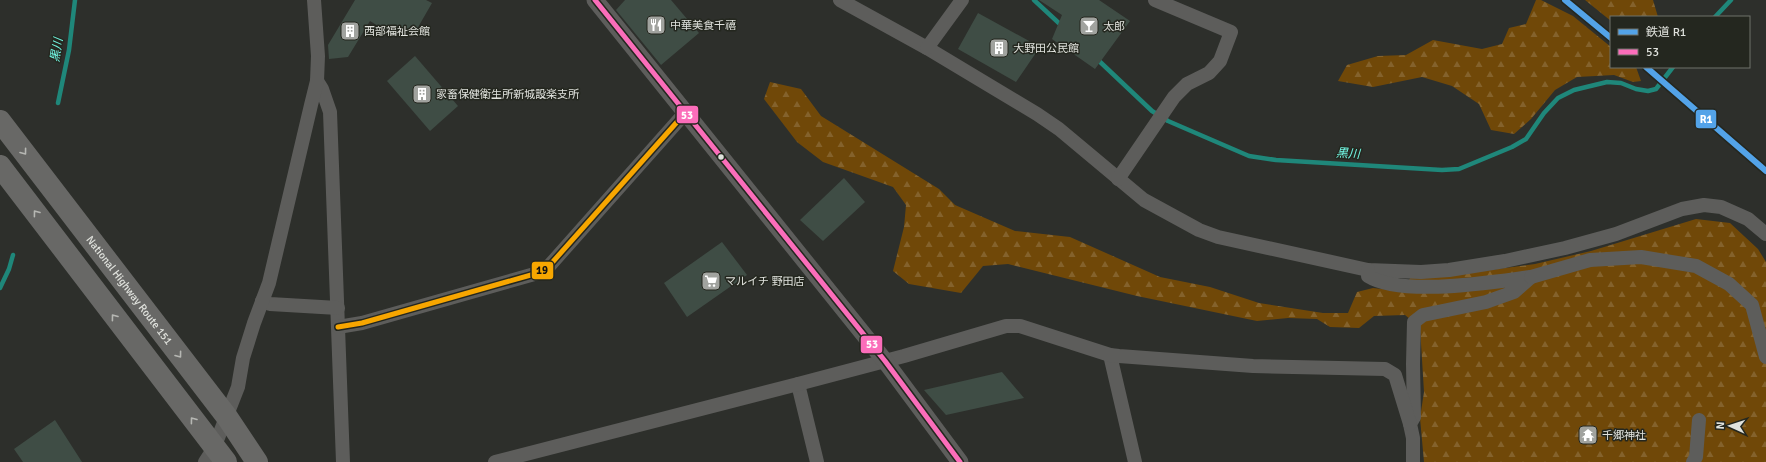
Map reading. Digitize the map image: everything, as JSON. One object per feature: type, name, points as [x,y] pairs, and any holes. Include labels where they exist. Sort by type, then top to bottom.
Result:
[{"type":"highway","name":"National Highway Route 151","points":[[0,121],[227,417],[257,462]]},
{"type":"highway","points":[[0,166],[215,457]]},
{"type":"street","points":[[215,457],[238,387],[243,358],[269,283],[317,81],[318,56],[314,0]]},
{"type":"street","points":[[594,0],[884,361],[960,462]]},
{"type":"street","points":[[840,0],[926,48],[1037,114],[1059,129],[1118,180],[1144,200],[1199,230],[1218,237],[1368,270],[1388,272],[1449,270],[1505,261],[1565,248],[1616,234],[1682,209],[1704,205],[1721,207],[1748,218],[1766,234]]},
{"type":"street","points":[[926,48],[962,0]]},
{"type":"street","points":[[1118,180],[1174,97],[1187,84],[1209,73],[1220,61],[1231,32],[1154,0]]},
{"type":"street","points":[[317,81],[322,89],[330,112],[343,462]]},
{"type":"street","points":[[338,326],[362,322],[538,273],[550,265],[685,113]]},
{"type":"street","points":[[1368,270],[1368,276],[1374,280],[1404,286],[1426,288],[1531,277],[1590,260],[1641,257],[1696,266],[1729,284],[1752,305],[1766,357]]},
{"type":"street","points":[[1410,424],[1414,417],[1414,322],[1423,315],[1486,302],[1514,292],[1531,277]]},
{"type":"street","points":[[262,301],[270,304],[338,308]]},
{"type":"street","points":[[495,462],[512,460],[798,384],[1006,326],[1020,326],[1110,355],[1253,366],[1384,369],[1395,375],[1413,438],[1413,462]]},
{"type":"street","points":[[1110,355],[1135,462]]},
{"type":"street","points":[[798,384],[817,462]]},
{"type":"street","points":[[1693,462],[1696,457],[1698,420]]},
{"type":"green space","points":[[1536,0],[1541,0],[1573,16],[1610,46],[1610,68],[1636,68],[1641,81],[1633,82],[1614,75],[1577,77],[1555,90],[1531,119],[1514,134],[1491,130],[1479,104],[1452,86],[1422,77],[1373,87],[1338,81],[1347,65],[1378,56],[1406,55],[1433,40],[1482,49],[1502,44],[1509,28],[1526,24]]},
{"type":"green space","points":[[1585,0],[1653,0],[1658,16],[1610,16],[1610,20]]},
{"type":"green space","points":[[770,82],[801,89],[821,116],[939,189],[955,205],[1015,231],[1070,237],[1160,277],[1210,287],[1259,303],[1323,313],[1348,313],[1357,292],[1373,288],[1401,291],[1411,277],[1436,277],[1535,264],[1591,251],[1696,219],[1730,223],[1758,249],[1766,262],[1766,462],[1424,462],[1420,418],[1424,392],[1420,327],[1405,315],[1374,316],[1359,328],[1330,327],[1317,319],[1288,318],[1257,321],[1137,296],[1008,264],[983,266],[961,293],[909,284],[893,271],[904,227],[906,205],[893,187],[823,162],[797,142],[764,99]]},
{"type":"building","name":"西部福祉会館","points":[[355,0],[426,0],[432,3],[417,29],[411,25],[407,33],[401,29],[396,37],[370,21],[348,57],[329,59],[328,45]]},
{"type":"building","points":[[625,0],[671,0],[699,33],[661,65],[616,10]]},
{"type":"building","points":[[1039,0],[1099,0],[1130,21],[1095,69],[1052,39],[1062,15]]},
{"type":"building","name":"大野田公民館","points":[[978,13],[1040,47],[1016,82],[958,49]]},
{"type":"building","name":"家畜保健衛生所新城設楽支所","points":[[415,56],[458,106],[430,131],[387,81]]},
{"type":"building","points":[[844,178],[865,202],[823,241],[800,220]]},
{"type":"building","points":[[722,242],[747,275],[687,317],[664,283]]},
{"type":"building","points":[[1002,372],[1024,398],[946,415],[924,390]]},
{"type":"building","points":[[55,420],[82,462],[23,462],[14,449]]},
{"type":"waterway","name":"黒川","points":[[58,103],[69,50],[75,0]]},
{"type":"waterway","name":"黒川","points":[[1034,0],[1062,26]]},
{"type":"waterway","name":"黒川","points":[[1716,16],[1731,0]]},
{"type":"waterway","name":"黒川","points":[[1097,59],[1152,111],[1168,121],[1249,156],[1276,160],[1442,170],[1459,169],[1512,147],[1526,139],[1544,113],[1558,98],[1574,90],[1607,82],[1621,83],[1636,89],[1648,91],[1656,89],[1672,68]]},
{"type":"waterway","name":"黒川","points":[[0,288],[9,269],[13,255]]},
{"type":"rail line","name":"R1","points":[[1565,0],[1610,37]]},
{"type":"rail line","name":"R1","points":[[1647,68],[1766,171]]},
{"type":"transit line","name":"53","points":[[595,0],[885,361],[960,462]]},
{"type":"transit line","name":"19","points":[[338,327],[362,323],[538,273],[550,265],[685,113]]},
{"type":"place","name":"中華美食千禧","points":[[656,25]]},
{"type":"place","name":"太郎","points":[[1089,26]]},
{"type":"place","name":"西部福祉会館","points":[[350,31]]},
{"type":"place","name":"大野田公民館","points":[[999,48]]},
{"type":"place","name":"家畜保健衛生所新城設楽支所","points":[[422,94]]},
{"type":"place","name":"マルイチ 野田店","points":[[711,281]]},
{"type":"place","name":"千郷神社","points":[[1588,435]]}]
